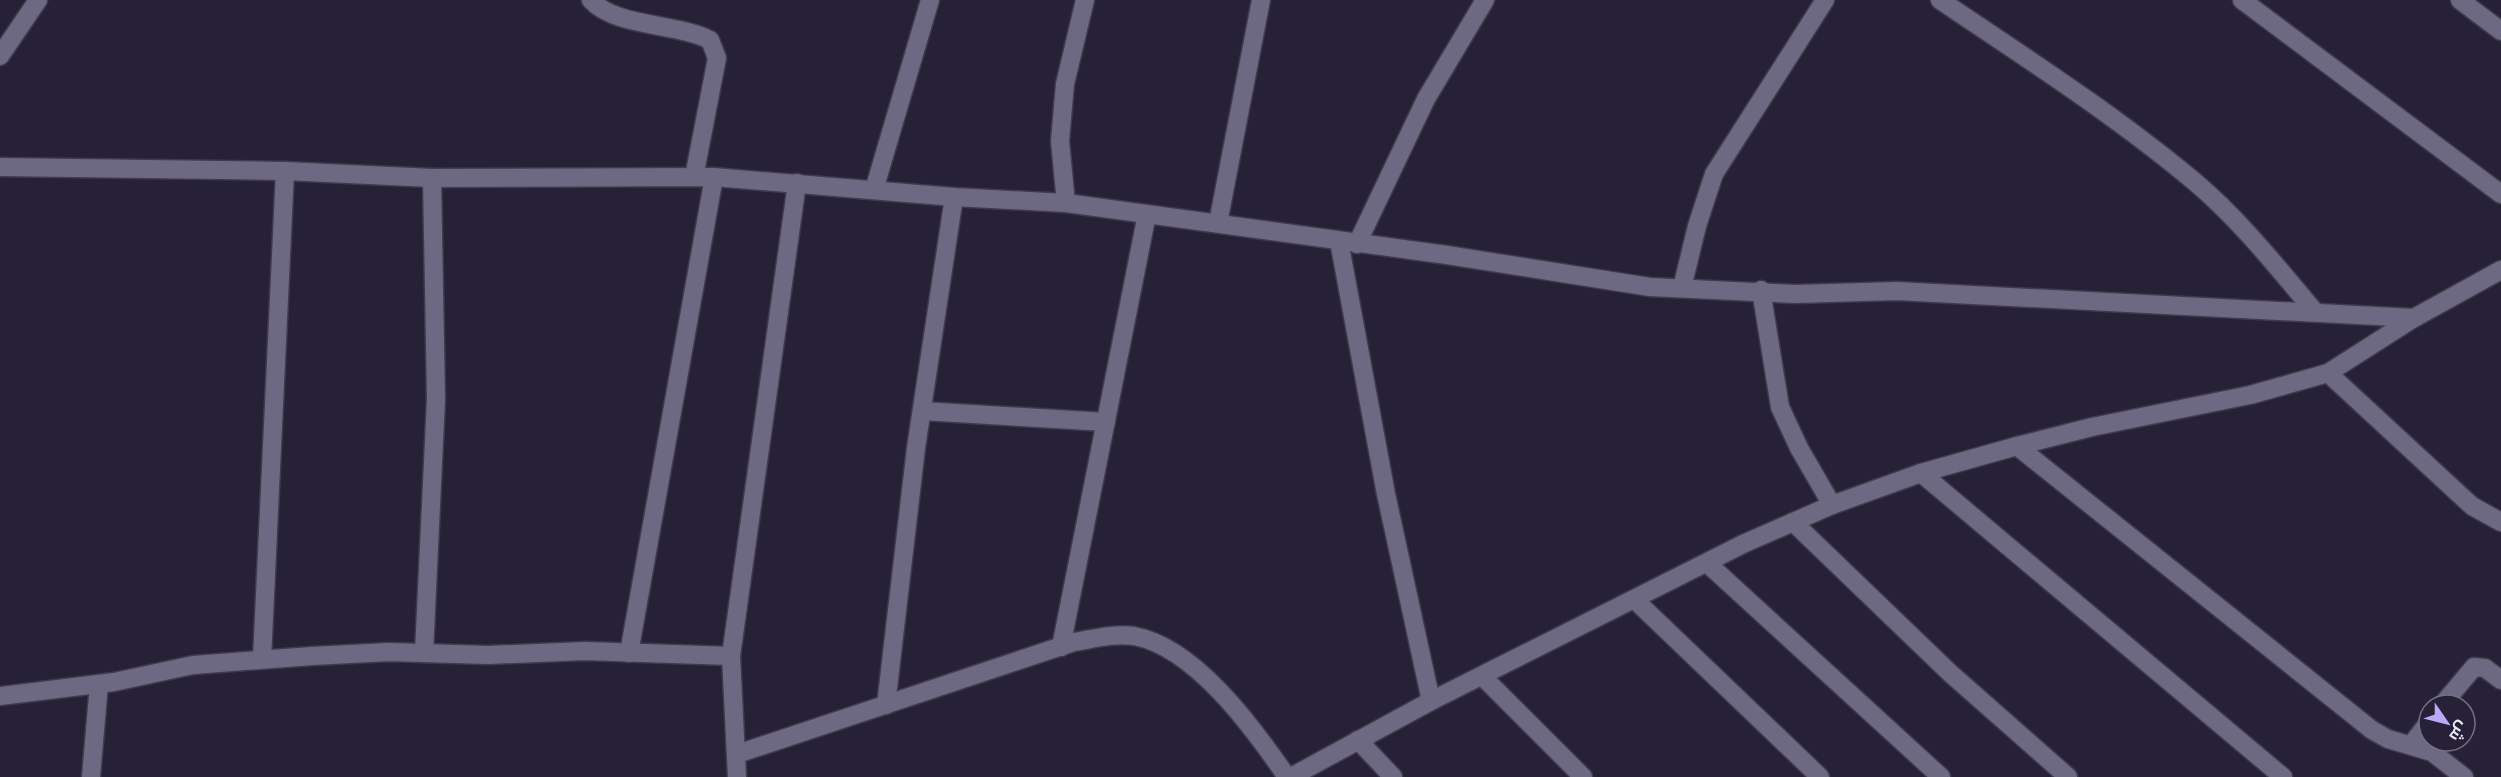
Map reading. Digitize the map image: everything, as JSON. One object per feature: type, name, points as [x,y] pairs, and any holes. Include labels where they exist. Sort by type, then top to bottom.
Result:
[{"type":"street","points":[[0,57],[38,0]]},
{"type":"street","points":[[591,0],[610,14],[696,33],[710,40],[717,58],[694,177]]},
{"type":"street","points":[[874,190],[930,0]]},
{"type":"street","points":[[1066,203],[1060,141],[1065,84],[1085,0]]},
{"type":"street","points":[[1218,223],[1261,0]]},
{"type":"street","points":[[1431,701],[1386,494],[1348,243],[1426,99],[1485,0]]},
{"type":"street","points":[[1682,288],[1696,226],[1714,174],[1825,0]]},
{"type":"street","points":[[1940,0],[2107,113],[2196,183],[2250,234],[2315,312]]},
{"type":"street","points":[[2242,0],[2501,194]]},
{"type":"street","points":[[2460,0],[2501,31]]},
{"type":"street","points":[[0,167],[285,171],[432,178],[714,177],[954,197],[1066,203],[1447,255],[1650,286],[1761,290],[1796,294],[1898,291],[2414,318]]},
{"type":"street","points":[[262,659],[285,171]]},
{"type":"street","points":[[629,653],[714,177]]},
{"type":"street","points":[[424,653],[436,399],[432,178]]},
{"type":"street","points":[[737,777],[730,656],[797,183]]},
{"type":"street","points":[[886,705],[922,411],[954,197]]},
{"type":"street","points":[[1061,647],[1147,214]]},
{"type":"street","points":[[1291,777],[1431,701],[1707,562],[1832,505],[1921,473],[2017,446],[2092,427],[2250,395],[2328,373],[2414,318],[2501,270]]},
{"type":"street","points":[[1761,290],[1780,407],[1799,448],[1832,505]]},
{"type":"street","points":[[2328,373],[2472,506],[2501,522]]},
{"type":"street","points":[[922,411],[1106,422]]},
{"type":"street","points":[[2017,446],[2372,730],[2388,739],[2432,752],[2464,777]]},
{"type":"street","points":[[1921,473],[2283,777]]},
{"type":"street","points":[[1793,522],[1950,673],[2068,777]]},
{"type":"street","points":[[1707,562],[1941,777]]},
{"type":"street","points":[[1635,600],[1820,777]]},
{"type":"street","points":[[737,754],[1061,647],[1115,636],[1134,636],[1153,643],[1200,671],[1254,729],[1287,777]]},
{"type":"street","points":[[0,696],[99,684],[193,665],[389,652],[629,653],[730,656]]},
{"type":"street","points":[[2452,693],[2474,667],[2485,668],[2501,680]]},
{"type":"street","points":[[1482,676],[1583,777]]},
{"type":"street","points":[[91,777],[99,684]]},
{"type":"street","points":[[2411,745],[2417,737]]},
{"type":"street","points":[[1358,740],[1393,777]]}]
